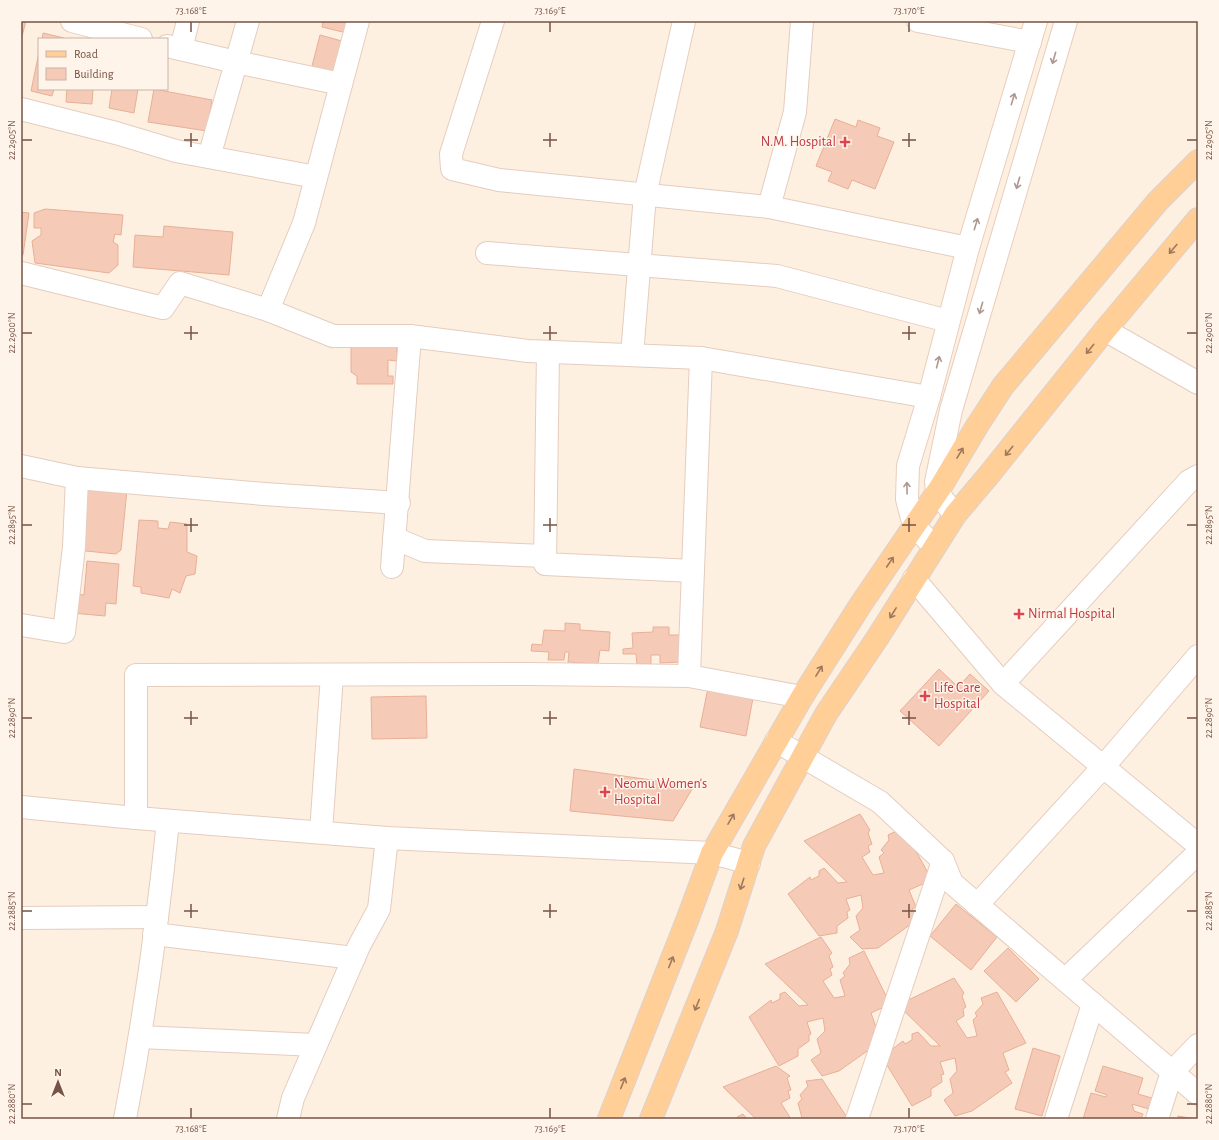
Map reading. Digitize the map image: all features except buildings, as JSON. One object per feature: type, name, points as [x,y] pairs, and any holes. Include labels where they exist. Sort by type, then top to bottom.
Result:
[{"type":"main road","points":[[609,1119],[712,853],[802,697],[861,604],[937,492],[1003,386],[1158,201],[1198,161]]},
{"type":"main road","points":[[651,1119],[727,931],[754,846],[826,714],[878,637],[934,546],[955,515],[1105,330],[1198,219]]},
{"type":"street","points":[[72,21],[137,38]]},
{"type":"street","points":[[188,21],[174,48],[341,84]]},
{"type":"street","points":[[209,157],[248,21]]},
{"type":"street","points":[[268,310],[304,223],[358,21]]},
{"type":"street","points":[[493,21],[451,154],[452,169],[499,180],[769,207],[968,248]]},
{"type":"street","points":[[632,355],[645,195],[684,21]]},
{"type":"street","points":[[769,207],[795,112],[802,21]]},
{"type":"street","points":[[918,21],[1030,42]]},
{"type":"street","points":[[934,546],[914,526],[907,499],[908,466],[929,397],[968,248],[1036,21]]},
{"type":"street","points":[[955,515],[937,492],[936,482],[951,410],[1066,21]]},
{"type":"street","points":[[21,109],[116,133],[176,151],[316,177]]},
{"type":"street","points":[[487,253],[777,276],[948,321]]},
{"type":"street","points":[[21,273],[163,308],[180,283],[268,310],[333,336],[410,336],[548,352],[701,358],[929,397]]},
{"type":"street","points":[[1105,330],[1198,383]]},
{"type":"street","points":[[392,567],[410,336]]},
{"type":"street","points":[[548,352],[545,564],[693,571]]},
{"type":"street","points":[[689,676],[701,358]]},
{"type":"street","points":[[21,466],[77,478],[398,504]]},
{"type":"street","points":[[1004,684],[1189,482],[1198,476]]},
{"type":"street","points":[[21,625],[64,632],[74,547],[77,478]]},
{"type":"street","points":[[394,538],[425,551],[545,556]]},
{"type":"street","points":[[914,579],[1004,684],[1198,845]]},
{"type":"street","points":[[977,905],[1104,766],[1198,656]]},
{"type":"street","points":[[136,818],[136,675],[689,676],[802,697]]},
{"type":"street","points":[[321,832],[332,675]]},
{"type":"street","points":[[776,741],[880,802],[943,861],[952,884],[1198,1094]]},
{"type":"street","points":[[21,807],[168,821],[387,838],[712,853],[749,863]]},
{"type":"street","points":[[125,1119],[140,1037],[156,926],[168,821]]},
{"type":"street","points":[[288,1119],[293,1098],[354,958],[379,909],[387,838]]},
{"type":"street","points":[[1064,980],[1198,853]]},
{"type":"street","points":[[857,1119],[943,861]]},
{"type":"street","points":[[21,918],[156,926],[354,958]]},
{"type":"street","points":[[1056,1119],[1092,1004]]},
{"type":"street","points":[[140,1037],[316,1045]]},
{"type":"street","points":[[1157,1119],[1172,1072],[1198,1045]]},
{"type":"place","name":"N.M. Hospital","points":[[845,142]]},
{"type":"place","name":"Nirmal Hospital","points":[[1019,614]]},
{"type":"place","name":"Life Care Hospital","points":[[925,696]]},
{"type":"place","name":"Neomu Women's Hospital","points":[[605,792]]}]
